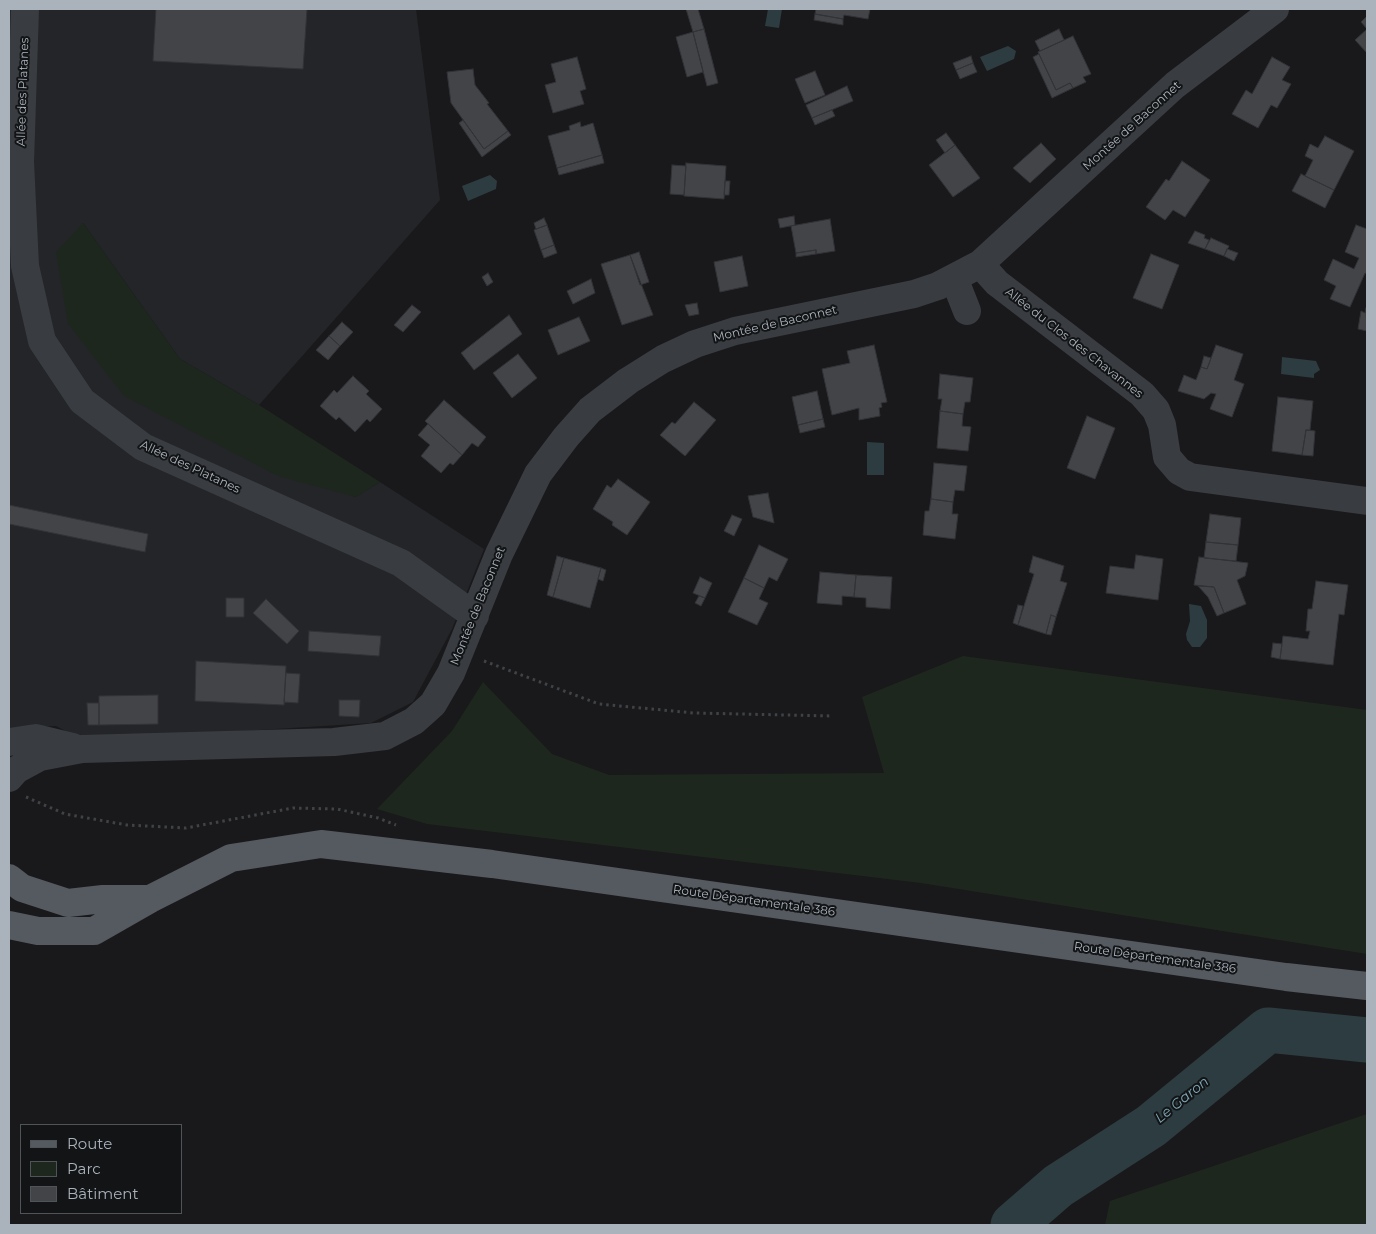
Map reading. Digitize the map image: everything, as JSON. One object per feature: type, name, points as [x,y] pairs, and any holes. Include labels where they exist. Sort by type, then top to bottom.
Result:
[{"type":"main road","name":"Route Départementale 386","points":[[9,925],[38,931],[94,932],[150,900],[231,858],[321,844],[492,864],[1286,977],[1367,986]]},
{"type":"main road","name":"Route Départementale 386","points":[[9,878],[22,888],[68,903],[103,899],[150,900]]},
{"type":"street","name":"Allée des Platanes","points":[[25,9],[20,162],[25,266],[42,341],[82,401],[143,447],[401,563],[475,616]]},
{"type":"street","name":"Montée de Baconnet","points":[[15,786],[16,770],[40,757],[82,749],[334,742],[385,736],[414,721],[433,704],[451,673],[505,540],[538,474],[566,437],[590,410],[628,381],[663,359],[695,344],[735,332],[914,294],[954,278],[980,264],[1175,85],[1233,39],[1275,9]]},
{"type":"street","name":"Allée du Clos des Chavannes","points":[[980,264],[997,284],[1142,394],[1156,410],[1162,425],[1167,457],[1179,471],[1190,477],[1367,501]]},
{"type":"street","points":[[954,278],[967,311]]},
{"type":"street","name":"Montée de Baconnet","points":[[9,742],[36,738],[82,749]]},
{"type":"path","points":[[460,652],[599,704],[694,713],[833,716]]},
{"type":"path","points":[[15,786],[65,814],[127,825],[186,828],[293,808],[337,809],[378,818],[403,827]]},
{"type":"shaded area","points":[[9,9],[416,9],[440,200],[259,405],[180,359],[83,223],[68,324],[355,497],[380,482],[484,549],[452,629],[413,702],[371,723],[84,741],[56,726],[9,728]]},
{"type":"shaded area","points":[[768,9],[782,9],[779,28],[765,26]]},
{"type":"shaded area","points":[[1008,46],[1016,51],[1014,59],[987,71],[980,57]]},
{"type":"shaded area","points":[[490,175],[497,181],[496,189],[468,201],[462,186]]},
{"type":"shaded area","points":[[1282,357],[1316,361],[1320,370],[1314,374],[1314,378],[1281,374]]},
{"type":"shaded area","points":[[867,442],[884,443],[884,475],[867,475]]},
{"type":"shaded area","points":[[1189,604],[1201,606],[1207,620],[1207,638],[1200,647],[1192,647],[1187,640],[1186,634],[1190,621]]},
{"type":"green space","points":[[83,223],[180,359],[259,405],[380,482],[356,497],[278,476],[124,396],[68,324],[56,252]]},
{"type":"green space","points":[[963,656],[1367,710],[1367,954],[921,883],[427,824],[377,809],[452,731],[483,682],[552,754],[609,775],[884,773],[862,697]]},
{"type":"green space","points":[[1367,1114],[1367,1225],[1105,1225],[1110,1201]]},
{"type":"building","points":[[156,9],[307,9],[303,69],[153,61]]},
{"type":"building","points":[[686,9],[698,9],[704,29],[693,32]]},
{"type":"building","points":[[816,9],[870,9],[868,19],[844,15],[843,19],[815,14]]},
{"type":"building","points":[[815,14],[843,19],[843,25],[814,20]]},
{"type":"building","points":[[1367,16],[1367,29],[1361,22]]},
{"type":"building","points":[[704,29],[718,83],[707,86],[693,32]]},
{"type":"building","points":[[1059,29],[1064,40],[1040,51],[1035,41]]},
{"type":"building","points":[[1367,29],[1367,53],[1355,40]]},
{"type":"building","points":[[693,32],[703,72],[687,77],[676,37]]},
{"type":"building","points":[[1073,36],[1091,74],[1083,77],[1086,82],[1073,88],[1070,83],[1056,90],[1038,52]]},
{"type":"building","points":[[1039,54],[1056,90],[1070,83],[1073,88],[1052,98],[1033,57]]},
{"type":"building","points":[[971,56],[973,63],[956,70],[953,63]]},
{"type":"building","points":[[577,57],[586,89],[580,91],[584,104],[553,113],[545,85],[556,82],[551,64]]},
{"type":"building","points":[[1272,57],[1290,67],[1282,80],[1291,84],[1277,108],[1271,105],[1258,128],[1232,114],[1246,90],[1252,94]]},
{"type":"building","points":[[973,63],[977,72],[960,79],[956,70]]},
{"type":"building","points":[[473,69],[475,85],[508,131],[484,149],[451,103],[447,72]]},
{"type":"building","points":[[815,71],[825,95],[805,103],[795,79]]},
{"type":"building","points":[[847,86],[853,101],[812,118],[806,105]]},
{"type":"building","points":[[832,110],[835,116],[815,125],[812,118]]},
{"type":"building","points":[[463,120],[484,149],[508,131],[511,135],[482,157],[459,123]]},
{"type":"building","points":[[580,122],[581,127],[593,123],[602,155],[557,168],[548,136],[570,130],[569,126]]},
{"type":"building","points":[[946,133],[955,145],[945,153],[936,140]]},
{"type":"building","points":[[1325,136],[1354,151],[1334,190],[1305,176],[1313,160],[1305,156],[1310,144],[1318,148]]},
{"type":"building","points":[[1041,143],[1056,159],[1030,183],[1013,168]]},
{"type":"building","points":[[955,145],[980,178],[953,197],[929,165]]},
{"type":"building","points":[[602,155],[604,163],[559,175],[557,168]]},
{"type":"building","points":[[1182,161],[1210,180],[1185,217],[1173,210],[1165,220],[1146,207],[1166,179],[1169,181]]},
{"type":"building","points":[[686,163],[726,166],[724,199],[684,196]]},
{"type":"building","points":[[672,165],[686,166],[684,195],[670,194]]},
{"type":"building","points":[[1301,174],[1334,190],[1325,208],[1292,191]]},
{"type":"building","points":[[725,181],[730,181],[729,195],[724,195]]},
{"type":"building","points":[[794,216],[795,225],[780,228],[778,219]]},
{"type":"building","points":[[544,218],[547,225],[536,229],[534,223]]},
{"type":"building","points":[[830,219],[835,251],[816,254],[816,250],[796,253],[791,226]]},
{"type":"building","points":[[547,225],[554,245],[541,250],[534,230]]},
{"type":"building","points":[[1356,225],[1367,229],[1367,274],[1365,273],[1350,307],[1330,299],[1336,286],[1324,280],[1333,259],[1354,269],[1359,258],[1345,252]]},
{"type":"building","points":[[1195,231],[1205,235],[1204,238],[1209,240],[1205,249],[1188,243]]},
{"type":"building","points":[[1211,238],[1229,246],[1224,256],[1205,249]]},
{"type":"building","points":[[554,245],[557,253],[544,258],[541,250]]},
{"type":"building","points":[[1227,249],[1238,253],[1234,261],[1224,256]]},
{"type":"building","points":[[816,250],[816,254],[796,257],[796,253]]},
{"type":"building","points":[[639,252],[649,282],[640,285],[630,255]]},
{"type":"building","points":[[1151,254],[1179,265],[1162,309],[1133,298]]},
{"type":"building","points":[[630,255],[653,315],[622,325],[601,264]]},
{"type":"building","points":[[742,256],[748,286],[720,292],[714,262]]},
{"type":"building","points":[[488,273],[493,282],[487,286],[482,277]]},
{"type":"building","points":[[591,279],[595,293],[573,304],[567,291]]},
{"type":"building","points":[[697,303],[699,314],[689,316],[685,305]]},
{"type":"building","points":[[412,305],[421,312],[403,332],[394,325]]},
{"type":"building","points":[[1366,308],[1367,331],[1358,329],[1361,311],[1365,313]]},
{"type":"building","points":[[509,315],[522,334],[474,370],[461,353]]},
{"type":"building","points":[[579,317],[590,341],[558,355],[548,330]]},
{"type":"building","points":[[342,322],[353,332],[340,346],[329,336]]},
{"type":"building","points":[[329,336],[340,346],[328,360],[316,350]]},
{"type":"building","points":[[874,345],[887,402],[881,403],[882,407],[879,408],[880,416],[859,420],[859,408],[832,415],[822,369],[850,363],[847,351]]},
{"type":"building","points":[[1216,345],[1243,354],[1234,380],[1244,384],[1232,417],[1210,409],[1216,394],[1211,393],[1204,399],[1178,391],[1184,375],[1196,380],[1201,367],[1207,369]]},
{"type":"building","points":[[518,354],[537,378],[512,398],[493,373]]},
{"type":"building","points":[[1204,356],[1211,358],[1207,369],[1201,367]]},
{"type":"building","points":[[940,374],[973,378],[970,402],[965,402],[963,414],[940,411],[942,399],[938,399]]},
{"type":"building","points":[[353,376],[369,391],[366,394],[382,409],[370,422],[367,419],[355,432],[339,417],[336,420],[320,406],[334,390],[337,393]]},
{"type":"building","points":[[817,391],[823,419],[798,425],[792,397]]},
{"type":"building","points":[[1278,397],[1313,401],[1310,430],[1306,430],[1302,455],[1272,451]]},
{"type":"building","points":[[444,400],[486,437],[478,447],[472,443],[462,455],[425,421]]},
{"type":"building","points":[[694,402],[716,420],[685,456],[660,435],[672,422],[675,424]]},
{"type":"building","points":[[940,411],[963,414],[962,426],[971,427],[968,451],[937,448]]},
{"type":"building","points":[[1087,416],[1115,428],[1095,479],[1067,468]]},
{"type":"building","points":[[823,419],[825,427],[800,433],[798,425]]},
{"type":"building","points":[[428,424],[462,455],[453,465],[450,463],[441,473],[421,456],[430,445],[418,435]]},
{"type":"building","points":[[1306,430],[1315,431],[1313,456],[1302,455]]},
{"type":"building","points":[[934,463],[967,466],[964,491],[955,490],[953,502],[931,499]]},
{"type":"building","points":[[618,479],[650,502],[627,535],[612,525],[613,522],[593,509],[607,485],[611,488]]},
{"type":"building","points":[[768,493],[774,523],[753,517],[748,496]]},
{"type":"building","points":[[931,499],[953,502],[952,514],[958,514],[955,539],[923,535],[925,511],[929,511]]},
{"type":"building","points":[[9,505],[148,534],[145,552],[9,524]]},
{"type":"building","points":[[1210,514],[1241,518],[1238,545],[1206,542]]},
{"type":"building","points":[[732,515],[742,519],[734,536],[724,531]]},
{"type":"building","points":[[1206,542],[1238,545],[1236,561],[1204,558]]},
{"type":"building","points":[[759,545],[788,559],[777,581],[769,577],[764,588],[744,578]]},
{"type":"building","points":[[1136,555],[1163,559],[1158,600],[1106,593],[1110,566],[1134,569]]},
{"type":"building","points":[[557,556],[564,558],[553,597],[547,595]]},
{"type":"building","points":[[1033,556],[1064,566],[1060,581],[1067,583],[1056,617],[1051,615],[1046,634],[1018,625],[1034,574],[1029,572]]},
{"type":"building","points":[[1199,557],[1248,563],[1245,576],[1237,580],[1246,604],[1224,613],[1214,587],[1194,585]]},
{"type":"building","points":[[564,558],[601,568],[590,608],[553,597]]},
{"type":"building","points":[[601,568],[606,570],[603,581],[598,579]]},
{"type":"building","points":[[820,572],[856,575],[854,597],[842,596],[842,605],[817,603]]},
{"type":"building","points":[[856,575],[892,577],[890,609],[866,607],[866,598],[854,597]]},
{"type":"building","points":[[700,577],[712,583],[705,598],[693,593]]},
{"type":"building","points":[[744,578],[764,588],[759,599],[768,603],[757,625],[728,612]]},
{"type":"building","points":[[1316,581],[1348,585],[1344,615],[1339,614],[1333,665],[1280,659],[1283,636],[1308,639],[1310,631],[1306,631],[1308,609],[1312,609]]},
{"type":"building","points":[[1198,586],[1214,587],[1224,613],[1217,616],[1208,597]]},
{"type":"building","points":[[699,596],[705,598],[701,606],[695,603]]},
{"type":"building","points":[[226,598],[244,598],[244,617],[226,617]]},
{"type":"building","points":[[266,599],[299,631],[287,644],[253,613]]},
{"type":"building","points":[[1018,605],[1023,606],[1018,625],[1013,623]]},
{"type":"building","points":[[1051,615],[1056,617],[1051,635],[1046,634]]},
{"type":"building","points":[[309,631],[381,636],[379,656],[308,651]]},
{"type":"building","points":[[1273,643],[1282,644],[1280,659],[1271,657]]},
{"type":"building","points":[[196,661],[286,666],[284,705],[195,701]]},
{"type":"building","points":[[286,673],[300,674],[298,703],[284,702]]},
{"type":"building","points":[[158,695],[158,724],[99,725],[99,696]]},
{"type":"building","points":[[339,700],[360,700],[359,717],[339,716]]},
{"type":"building","points":[[87,703],[99,703],[99,725],[88,725]]},
{"type":"waterway","name":"Le Garon","points":[[1013,1225],[1058,1186],[1151,1126],[1268,1030],[1367,1040]]}]
